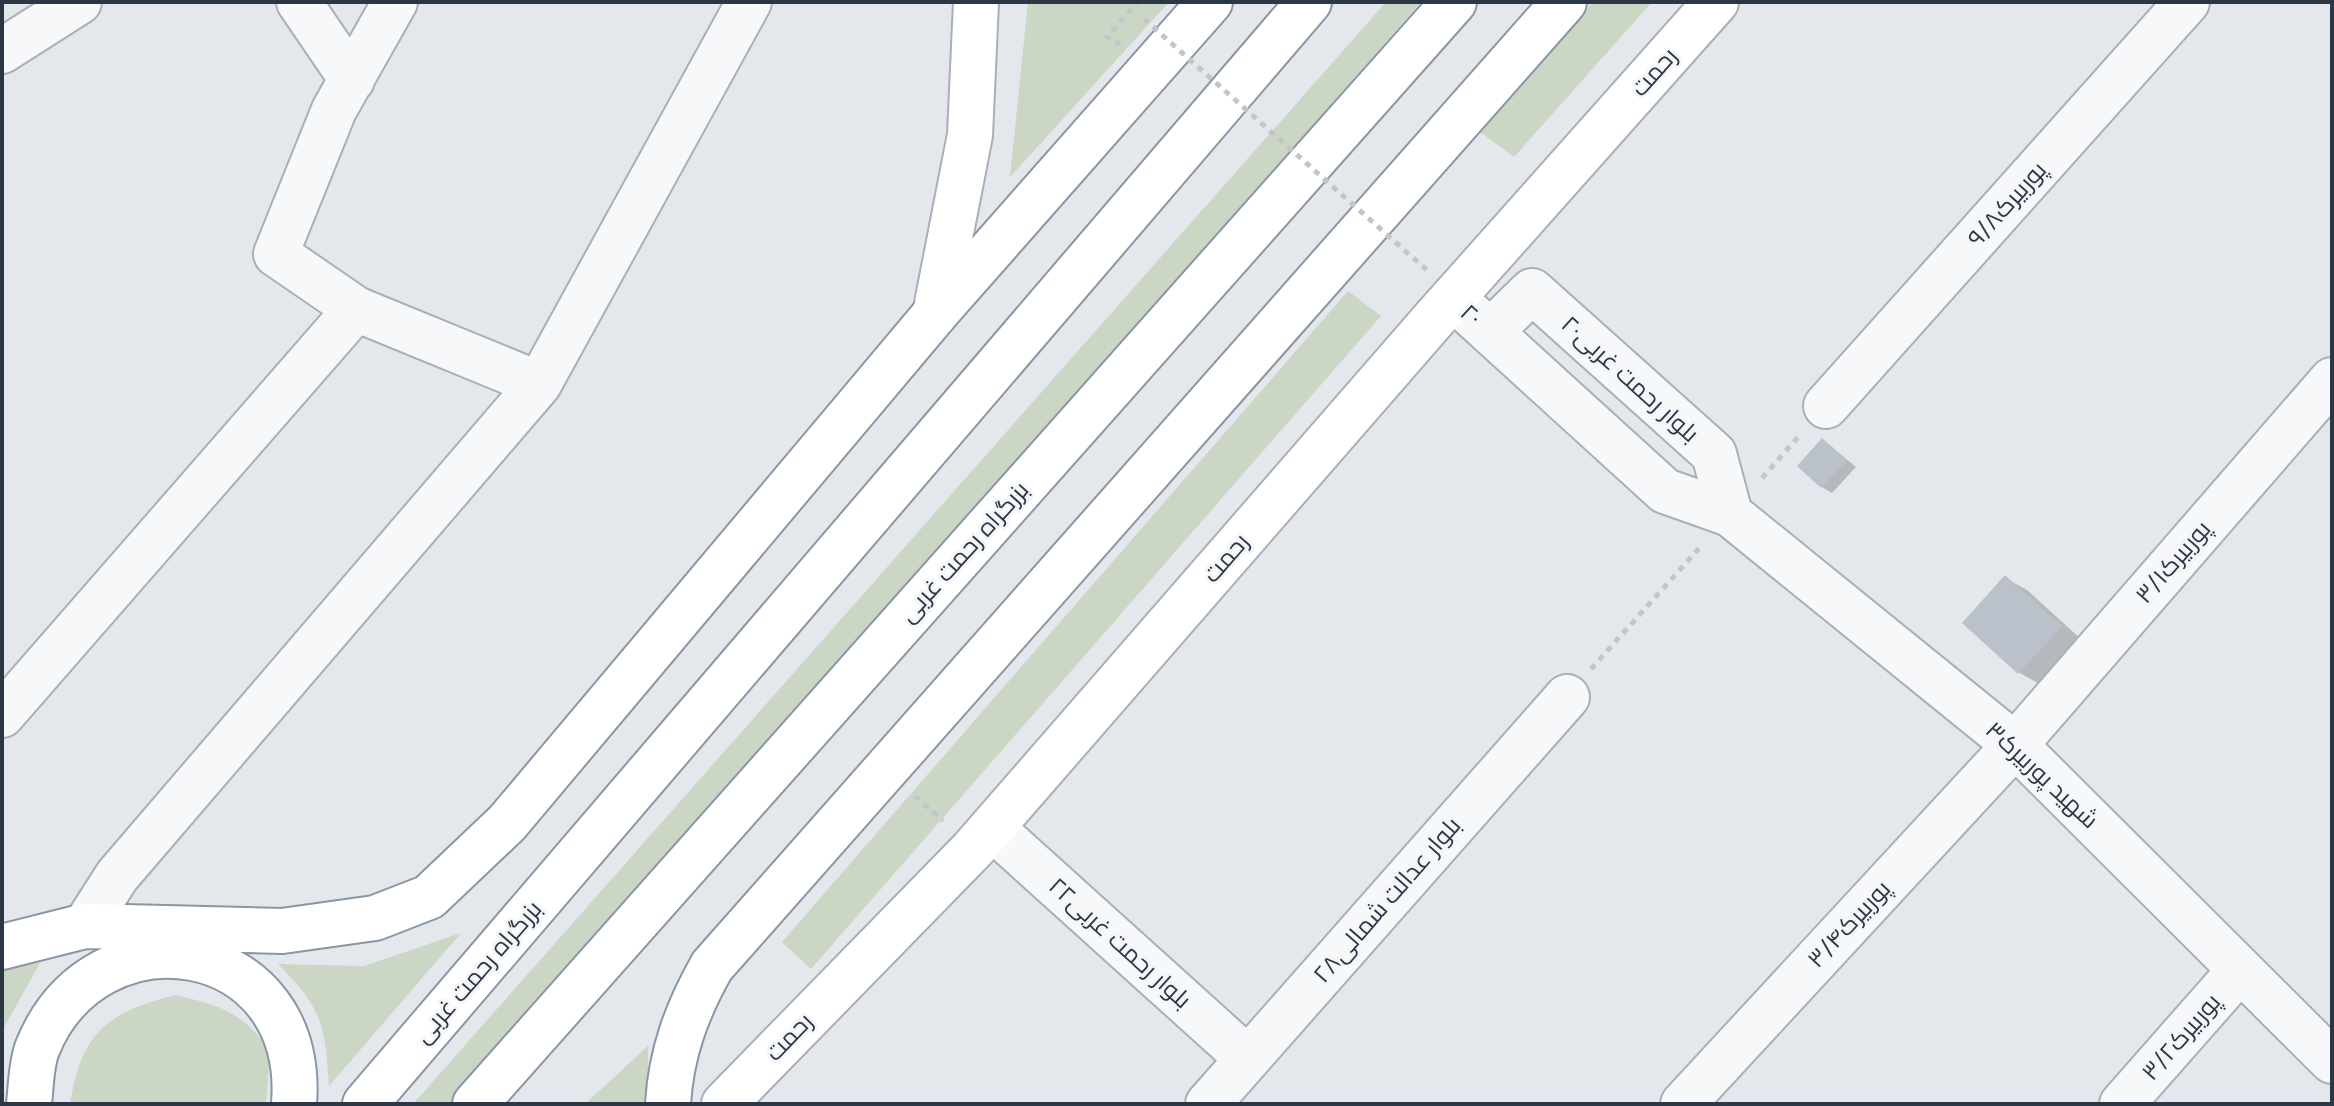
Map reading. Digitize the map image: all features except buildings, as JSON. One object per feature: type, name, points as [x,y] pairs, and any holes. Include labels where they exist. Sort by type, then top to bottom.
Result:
[{"type":"main road","points":[[935,314],[970,135],[976,2]]},
{"type":"main road","points":[[2,947],[85,926],[282,931],[375,918],[429,897],[507,823],[935,314],[1210,2]]},
{"type":"main road","name":"بزرگراه رحمت غربی","points":[[365,1104],[1309,2]]},
{"type":"main road","name":"بزرگراه رحمت غربی","points":[[475,1104],[1454,2]]},
{"type":"main road","points":[[668,1104],[670,1073],[687,1010],[712,966],[1564,2]]},
{"type":"main road","name":"رحمت","points":[[724,1104],[982,839],[1441,285],[1716,2]]},
{"type":"main road","points":[[29,1104],[37,1050],[67,1000],[99,976],[155,954],[189,955],[217,964],[247,981],[271,1005],[293,1055],[294,1104]]},
{"type":"street","points":[[2,51],[79,2]]},
{"type":"street","points":[[299,2],[352,80]]},
{"type":"street","points":[[395,2],[334,110],[276,254],[356,309],[539,384]]},
{"type":"street","points":[[85,926],[117,876],[539,384],[749,2]]},
{"type":"street","name":"پوربیرک۹/۸","points":[[1826,406],[2187,2]]},
{"type":"street","name":"۲۰","points":[[1441,285],[1490,332]]},
{"type":"street","name":"بلوار رحمت غربی۲۰","points":[[1490,332],[1532,291],[1714,454],[1730,514]]},
{"type":"street","points":[[2,715],[356,309]]},
{"type":"street","points":[[1490,332],[1665,491],[1730,514]]},
{"type":"street","name":"پوربیرک۳/۱","points":[[2015,745],[2332,380]]},
{"type":"street","name":"شهید پوربیرک۳","points":[[1730,514],[2015,745],[2332,1061]]},
{"type":"street","name":"بلوار عدالت شمالی۲۸","points":[[1208,1104],[1567,697]]},
{"type":"street","name":"پوربیرک۳/۴","points":[[1683,1104],[2015,745]]},
{"type":"street","name":"بلوار رحمت غربی۲۲","points":[[982,839],[1248,1059]]},
{"type":"street","name":"پوربیرک۳/۲","points":[[2122,1104],[2240,970]]},
{"type":"path","points":[[1126,36],[1117,44],[1107,37],[1138,2]]},
{"type":"path","points":[[1135,27],[1144,19],[1441,285]]},
{"type":"path","points":[[1567,697],[1826,406]]},
{"type":"path","points":[[886,769],[982,839]]},
{"type":"green space","points":[[1028,2],[1169,2],[1010,177]]},
{"type":"green space","points":[[1386,2],[1421,2],[454,1104],[413,1104]]},
{"type":"green space","points":[[1593,2],[1652,2],[1514,157],[1480,132]]},
{"type":"green space","points":[[1348,291],[1381,316],[811,969],[782,942]]},
{"type":"green space","points":[[461,933],[329,1086],[326,1047],[318,1018],[304,993],[278,964],[364,966]]},
{"type":"green space","points":[[40,963],[2,1031],[2,969]]},
{"type":"green space","points":[[175,995],[229,1012],[249,1026],[270,1050],[266,1104],[70,1104],[82,1059],[101,1029],[131,1010]]},
{"type":"green space","points":[[648,1046],[648,1104],[585,1104]]}]
